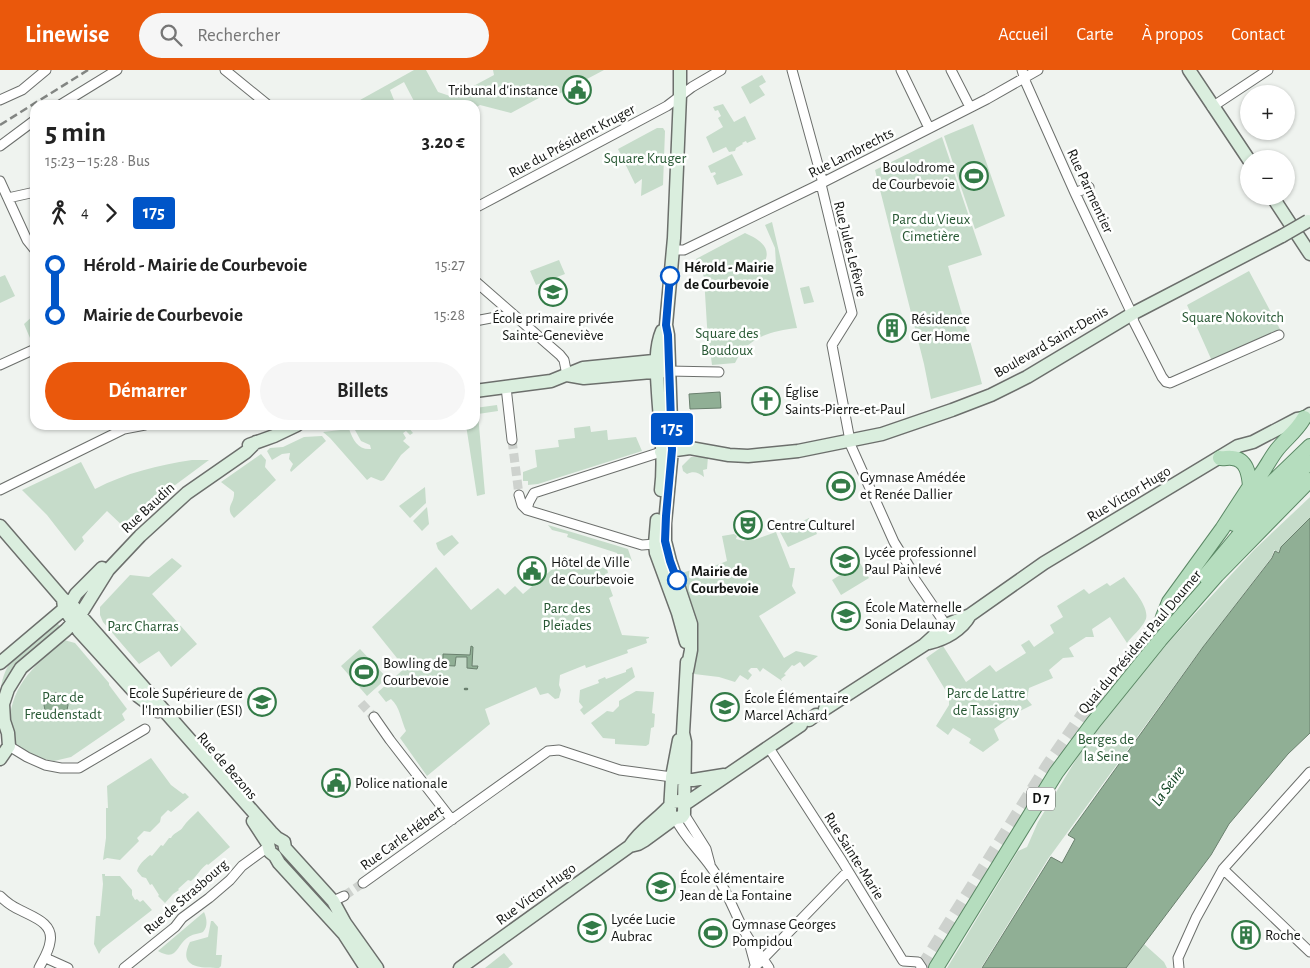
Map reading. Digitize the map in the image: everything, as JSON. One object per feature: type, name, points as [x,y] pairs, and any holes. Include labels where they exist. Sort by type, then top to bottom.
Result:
[{"type":"main road","points":[[678,811],[678,778],[685,742],[683,733],[687,671],[686,642],[659,565],[660,542],[666,516],[667,451],[661,335],[666,325],[672,250],[680,70]]},
{"type":"main road","points":[[1189,70],[1242,150]]},
{"type":"main road","points":[[1278,205],[1310,254]]},
{"type":"main road","name":"Boulevard Saint-Denis","points":[[667,451],[696,448],[728,455],[748,456],[798,451],[882,434],[990,395],[1054,362],[1132,314],[1309,220]]},
{"type":"main road","points":[[480,391],[551,382],[588,367],[662,366]]},
{"type":"main road","points":[[567,375],[584,378],[662,366]]},
{"type":"main road","points":[[1220,458],[1239,460],[1248,471],[1250,486],[1256,482],[1275,453],[1307,416]]},
{"type":"main road","name":"Rue Victor Hugo","points":[[460,968],[630,846],[645,840],[678,811],[729,774],[926,644],[946,625],[970,614],[1044,563],[1220,458],[1222,455],[1238,446],[1253,442],[1297,419],[1307,416]]},
{"type":"main road","name":"Rue Baudin","points":[[1,660],[76,594],[146,520],[177,493],[242,447],[284,430]]},
{"type":"main road","name":"Rue Baudin","points":[[9,746],[8,733],[2,721],[3,704],[14,676],[66,630],[108,570],[140,536],[188,493],[246,452],[256,442]]},
{"type":"main road","name":"Quai du Président Paul Doumer","points":[[1250,486],[1222,529],[1169,602],[1163,617],[1257,497],[1310,446]]},
{"type":"main road","points":[[1160,640],[1185,603],[1235,539],[1260,511],[1310,462]]},
{"type":"main road","name":"Quai du Président Paul Doumer","points":[[936,968],[1056,773],[1092,723],[1160,640],[1217,576],[1310,480]]},
{"type":"main road","name":"Rue de Bezons","points":[[0,526],[66,603],[76,618],[272,846],[290,876],[344,934],[366,968]]},
{"type":"main road","name":"Rue Victor Hugo","points":[[926,644],[938,641],[955,631],[970,614]]},
{"type":"main road","points":[[0,759],[9,746]]},
{"type":"main road","name":"Rue Victor Hugo","points":[[678,778],[693,780],[729,774]]},
{"type":"main road","points":[[272,846],[280,855],[286,848],[339,898],[345,923],[376,968]]},
{"type":"street","points":[[0,100],[22,90],[46,70]]},
{"type":"street","points":[[68,100],[117,70]]},
{"type":"street","points":[[225,70],[262,100]]},
{"type":"street","name":"Rue du Président Kruger","points":[[480,205],[667,106],[680,95],[721,70]]},
{"type":"street","name":"Rue Jules Lefèvre","points":[[792,70],[822,183],[852,313],[832,345],[850,441]]},
{"type":"street","points":[[901,70],[929,128]]},
{"type":"street","points":[[951,70],[970,107]]},
{"type":"street","name":"Rue Lambrechts","points":[[672,250],[684,250],[822,183],[970,107],[1023,74],[1038,70]]},
{"type":"street","points":[[1212,107],[1268,70]]},
{"type":"street","name":"Rue Parmentier","points":[[1023,74],[1134,322],[1166,382],[1170,383],[1279,334]]},
{"type":"street","points":[[0,146],[30,124]]},
{"type":"street","points":[[0,181],[30,243]]},
{"type":"street","points":[[1075,193],[1089,187]]},
{"type":"street","points":[[8,198],[30,193]]},
{"type":"street","points":[[480,285],[562,357],[567,375]]},
{"type":"street","points":[[480,320],[512,314]]},
{"type":"street","points":[[0,365],[30,351]]},
{"type":"street","points":[[662,366],[719,372]]},
{"type":"street","points":[[506,388],[512,440]]},
{"type":"street","points":[[0,490],[112,430]]},
{"type":"street","points":[[850,441],[894,542],[912,571],[914,578],[946,625]]},
{"type":"street","points":[[527,510],[534,493],[667,451]]},
{"type":"street","points":[[519,495],[522,505],[527,510],[642,545],[660,542]]},
{"type":"street","points":[[374,717],[452,820]]},
{"type":"street","points":[[9,746],[26,757],[44,765],[61,768],[79,768],[145,729]]},
{"type":"street","name":"Rue Sainte-Marie","points":[[769,748],[903,961],[918,962],[922,968]]},
{"type":"street","name":"Rue Carle Hébert","points":[[363,883],[543,754],[552,750],[566,752],[620,770],[678,778]]},
{"type":"street","points":[[1178,966],[1178,958],[1196,918],[1223,869],[1309,775]]},
{"type":"street","points":[[678,811],[680,829],[711,867],[726,892],[747,936],[769,968]]},
{"type":"street","name":"Rue de Strasbourg","points":[[124,968],[230,880],[242,866],[272,846]]},
{"type":"street","points":[[1223,869],[1310,952]]},
{"type":"street","points":[[755,968],[848,871]]},
{"type":"street","points":[[0,896],[19,910],[40,920],[49,929],[51,940],[46,956],[39,968]]},
{"type":"street","points":[[747,936],[755,968]]},
{"type":"street","points":[[46,956],[48,959],[68,968]]},
{"type":"green space","points":[[414,70],[426,70],[438,92],[453,97],[494,75],[493,70],[604,70],[553,97],[550,92],[511,113],[480,105],[480,100],[413,100],[404,82],[390,90],[394,100],[360,100]]},
{"type":"green space","points":[[762,75],[766,82],[759,86],[765,95],[750,104],[741,87]]},
{"type":"green space","points":[[723,104],[734,122],[745,116],[756,139],[742,143],[735,151],[729,152],[726,147],[713,153],[706,137],[723,127],[718,118],[721,116],[718,110],[715,111],[713,107]]},
{"type":"green space","name":"Boulodrome de Courbevoie","points":[[973,124],[1005,216],[975,229],[944,136]]},
{"type":"green space","name":"Square Kruger","points":[[657,128],[663,128],[665,131],[663,185],[641,196],[642,179],[635,184],[618,149]]},
{"type":"green space","name":"Parc du Vieux Cimetière","points":[[942,137],[982,255],[948,266],[982,384],[931,399],[924,364],[875,170]]},
{"type":"green space","points":[[732,154],[743,175],[717,185],[713,176],[716,174],[715,172],[711,173],[708,166]]},
{"type":"green space","name":"Square des Boudoux","points":[[772,222],[797,328],[778,331],[753,341],[740,354],[735,363],[712,365],[704,277],[696,259],[745,233],[758,240],[765,247],[767,256],[765,261],[770,269],[776,264],[775,248],[765,225]]},
{"type":"green space","points":[[559,260],[565,274],[536,285],[530,271]]},
{"type":"green space","name":"Square Nokovitch","points":[[1249,271],[1281,331],[1212,361],[1187,305]]},
{"type":"green space","points":[[5,275],[15,296],[0,303],[0,277]]},
{"type":"green space","points":[[809,286],[814,302],[804,304],[800,288]]},
{"type":"green space","points":[[30,319],[30,338],[24,324]]},
{"type":"green space","points":[[497,405],[498,411],[480,414],[480,407]]},
{"type":"green space","points":[[590,426],[591,432],[607,430],[608,440],[636,437],[642,451],[538,484],[528,485],[528,481],[523,481],[523,472],[537,467],[535,450],[559,447],[558,440],[575,438],[574,428]]},
{"type":"green space","points":[[349,430],[359,446],[371,449],[370,445],[361,441],[355,430],[410,430],[413,433],[410,435],[406,431],[403,433],[406,438],[403,441],[410,447],[401,455],[384,480],[381,481],[371,477],[367,480],[323,432]]},
{"type":"green space","points":[[467,430],[479,430],[485,494],[477,496]]},
{"type":"green space","points":[[322,436],[326,441],[291,472],[293,464],[289,459],[290,453],[282,454],[272,460],[267,451],[270,448],[283,447],[304,437]]},
{"type":"green space","points":[[261,454],[266,460],[265,467],[276,480],[234,518],[230,508],[234,492],[221,482]]},
{"type":"green space","points":[[691,457],[708,457],[707,469],[703,470],[704,477],[698,473],[687,474],[683,471],[682,466]]},
{"type":"green space","points":[[192,460],[209,460],[159,497],[125,528],[107,511],[82,537],[84,541],[75,551],[47,515],[22,490],[81,462],[95,489],[118,478],[142,470]]},
{"type":"green space","points":[[425,487],[426,503],[410,518],[399,506]]},
{"type":"green space","name":"Berges de la Seine","points":[[1310,497],[1310,518],[1281,547],[1279,552],[1274,550],[1272,557],[1199,652],[1048,859],[981,968],[947,968],[1018,851],[1027,847],[1038,822],[1085,745],[1106,716],[1168,643],[1254,550]]},
{"type":"green space","points":[[427,507],[429,524],[422,531],[413,521]]},
{"type":"green space","points":[[809,518],[817,534],[788,547],[780,532]]},
{"type":"green space","points":[[548,525],[628,549],[632,561],[625,564],[622,556],[618,557],[617,553],[567,537],[568,534],[552,530]]},
{"type":"green space","points":[[776,532],[790,568],[795,568],[792,586],[796,593],[759,616],[784,658],[796,651],[818,656],[804,667],[800,662],[794,666],[792,665],[784,674],[786,675],[781,679],[782,681],[763,668],[760,672],[757,668],[751,668],[748,671],[752,675],[748,680],[740,675],[735,682],[719,677],[694,674],[695,620],[682,573],[709,568],[727,561],[722,536],[734,534],[737,536],[736,539],[744,541],[753,538],[754,540]]},
{"type":"green space","points":[[452,535],[459,543],[444,556],[436,543]]},
{"type":"green space","name":"Parc des Pleïades","points":[[563,555],[607,569],[608,573],[605,574],[613,596],[609,598],[622,635],[649,637],[646,639],[647,643],[627,650],[628,653],[586,668],[585,665],[560,675],[559,685],[561,690],[559,698],[555,699],[548,693],[540,695],[536,687],[485,709],[490,724],[427,776],[400,738],[406,731],[396,706],[391,699],[386,702],[378,692],[405,668],[372,627],[436,567],[471,610],[498,588],[505,595],[515,586],[523,594],[562,561]]},
{"type":"green space","name":"Parc Charras","points":[[172,558],[182,566],[152,594],[197,644],[171,667],[159,651],[139,664],[103,622],[100,615],[100,607],[130,575],[149,577]]},
{"type":"green space","points":[[860,563],[869,578],[841,595],[832,580]]},
{"type":"green space","name":"Parc de Lattre de Tassigny","points":[[1124,577],[1140,598],[1146,610],[1145,621],[1127,643],[1110,617],[1092,629],[1094,637],[1086,637],[1069,648],[1074,657],[1063,658],[1049,670],[1053,678],[1029,688],[1027,699],[1032,705],[1016,713],[994,729],[999,740],[983,752],[969,743],[971,739],[953,728],[948,735],[936,726],[949,705],[949,696],[926,658],[943,646],[966,682],[990,665],[996,672],[1026,653],[1021,645],[1029,640],[1034,647],[1054,633],[1050,625],[1063,617],[1057,606],[1084,589],[1089,594],[1107,583],[1110,586]]},
{"type":"green space","points":[[56,622],[61,627],[0,704],[1,685],[8,666]]},
{"type":"green space","name":"Parc de Freudenstadt","points":[[64,640],[75,643],[109,683],[127,709],[122,714],[125,720],[71,757],[54,761],[38,758],[10,744],[9,726],[15,696],[21,684],[39,662]]},
{"type":"green space","name":"Bowling de Courbevoie","points":[[360,649],[387,678],[367,696],[341,666]]},
{"type":"green space","points":[[632,667],[635,677],[584,715],[580,710],[583,707],[579,702],[580,690],[599,683],[598,680],[605,677],[606,679],[626,672],[626,670]]},
{"type":"green space","points":[[636,691],[654,692],[652,713],[655,714],[654,727],[651,728],[649,744],[646,746],[615,744],[615,739],[603,738],[591,723],[607,711],[613,712],[619,706],[619,701]]},
{"type":"green space","points":[[151,758],[171,785],[189,797],[171,812],[168,810],[150,832],[144,831],[137,838],[139,841],[120,860],[107,858],[103,860],[106,838],[106,808],[108,808],[107,786]]},
{"type":"green space","points":[[198,811],[230,847],[207,864],[191,881],[188,880],[165,903],[158,896],[152,884],[150,885],[146,878],[142,877],[137,871],[144,860],[150,855],[152,856],[161,845],[163,846],[169,838],[182,829]]},
{"type":"green space","points":[[102,874],[105,874],[105,876],[120,876],[132,890],[135,900],[137,899],[140,902],[143,900],[152,910],[102,949],[99,954],[94,944],[96,916],[100,916]]},
{"type":"green space","points":[[204,912],[207,922],[203,932],[187,938],[173,954],[164,954],[158,951]]},
{"type":"green space","points":[[211,921],[218,927],[216,955],[222,955],[221,966],[219,968],[205,968],[192,965],[186,957],[190,942],[208,937]]},
{"type":"green space","points":[[1144,944],[1164,962],[1167,968],[1126,968]]},
{"type":"green space","points":[[504,953],[513,964],[508,968],[485,968]]},
{"type":"water","points":[[720,392],[721,408],[690,409],[689,394]]},
{"type":"water","name":"La Seine","points":[[1310,518],[1310,733],[1288,754],[1229,824],[1211,855],[1126,968],[982,968],[1051,857],[1062,863],[1075,839],[1068,835],[1203,647],[1272,558],[1275,551],[1279,553],[1281,547]]},
{"type":"water","points":[[471,646],[473,647],[472,666],[478,666],[477,669],[467,668],[467,657],[456,657],[455,666],[434,665],[434,663],[443,663],[443,654],[470,655]]},
{"type":"water","points":[[56,693],[65,696],[68,705],[65,714],[56,717],[47,714],[44,705],[47,696]]},
{"type":"tunnel","points":[[512,440],[519,495]]},
{"type":"tunnel","points":[[922,968],[1048,766],[1083,715],[1163,617]]},
{"type":"tunnel","points":[[361,703],[374,717]]},
{"type":"tunnel","points":[[344,896],[363,883]]},
{"type":"railway","points":[[40,100],[88,70]]},
{"type":"railway","points":[[0,125],[30,106]]},
{"type":"bus line","name":"175","points":[[670,276],[666,325],[668,335],[672,450],[665,541],[677,580]]},
{"type":"place","name":"Tribunal d'instance","points":[[577,90]]},
{"type":"place","name":"Boulodrome de Courbevoie","points":[[974,176]]},
{"type":"place","name":"Hérold - Mairie de Courbevoie","points":[[670,276]]},
{"type":"place","name":"École primaire privée Sainte-Geneviève","points":[[553,292]]},
{"type":"place","name":"Résidence Ger Home","points":[[892,328]]},
{"type":"place","name":"Église Saints-Pierre-et-Paul","points":[[766,401]]},
{"type":"place","name":"Gymnase Amédée et Renée Dallier","points":[[841,486]]},
{"type":"place","name":"Centre Culturel","points":[[748,525]]},
{"type":"place","name":"Lycée professionnel Paul Painlevé","points":[[845,561]]},
{"type":"place","name":"Hôtel de Ville de Courbevoie","points":[[532,571]]},
{"type":"place","name":"Mairie de Courbevoie","points":[[677,580]]},
{"type":"place","name":"École Maternelle Sonia Delaunay","points":[[846,616]]},
{"type":"place","name":"Bowling de Courbevoie","points":[[364,672]]},
{"type":"place","name":"Ecole Supérieure de l'Immobilier (ESI)","points":[[262,702]]},
{"type":"place","name":"École Élémentaire Marcel Achard","points":[[725,707]]},
{"type":"place","name":"Police nationale","points":[[336,783]]},
{"type":"place","name":"École élémentaire Jean de La Fontaine","points":[[661,887]]},
{"type":"place","name":"Lycée Lucie Aubrac","points":[[592,928]]},
{"type":"place","name":"Gymnase Georges Pompidou","points":[[713,933]]},
{"type":"place","name":"Roche","points":[[1246,935]]}]
